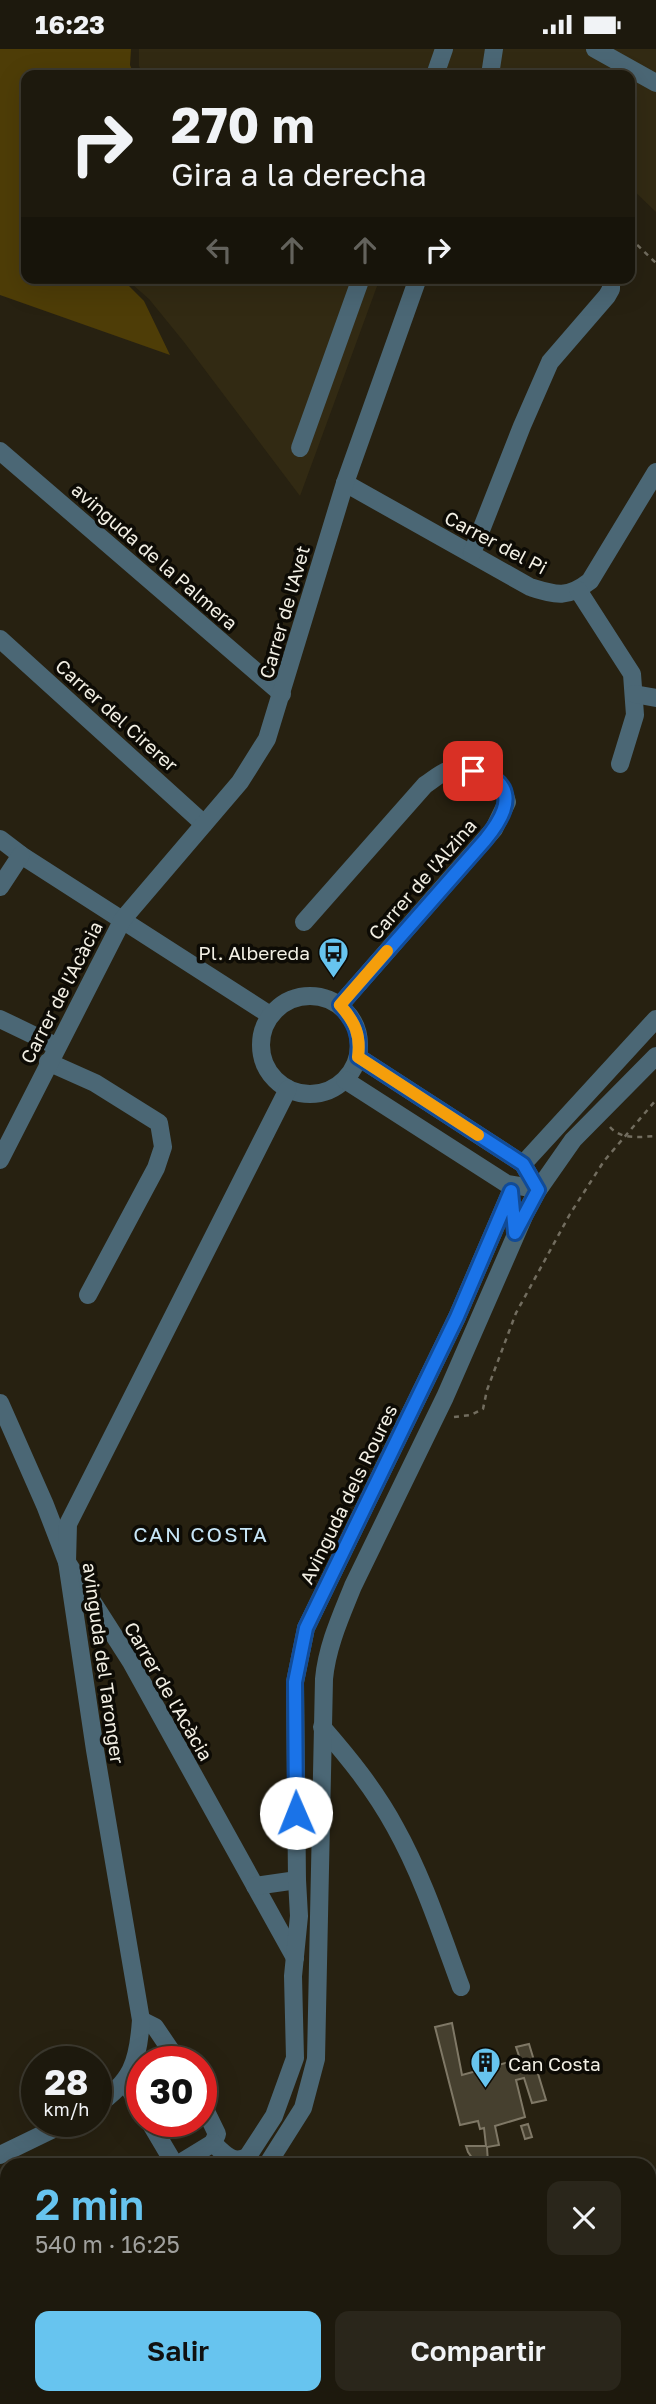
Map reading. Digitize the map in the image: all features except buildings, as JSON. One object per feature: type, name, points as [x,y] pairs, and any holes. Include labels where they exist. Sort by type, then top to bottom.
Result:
[{"type":"street","points":[[437,70],[444,49]]},
{"type":"street","points":[[491,70],[494,49]]},
{"type":"street","points":[[595,49],[633,70]]},
{"type":"street","points":[[635,71],[656,83]]},
{"type":"street","points":[[300,448],[359,284]]},
{"type":"street","name":"Carrer de l'Avet","points":[[123,919],[240,782],[267,739],[345,483],[416,284]]},
{"type":"street","points":[[472,553],[550,362],[607,296],[611,284]]},
{"type":"street","name":"avinguda de la Palmera","points":[[0,451],[282,694]]},
{"type":"street","points":[[620,764],[635,715],[632,674],[578,590],[590,581],[656,471]]},
{"type":"street","name":"Carrer del Pi","points":[[345,483],[530,587],[563,595],[578,590]]},
{"type":"street","name":"Carrer del Cirerer","points":[[0,639],[204,824]]},
{"type":"street","points":[[634,694],[656,698]]},
{"type":"street","name":"Carrer de l'Alzina","points":[[304,922],[425,785],[437,777],[448,771],[473,771],[495,779],[504,790],[507,802],[494,829],[340,1005]]},
{"type":"street","points":[[0,839],[270,1015]]},
{"type":"street","points":[[0,887],[21,855]]},
{"type":"street","name":"Carrer de l'Acàcia","points":[[0,1160],[123,919]]},
{"type":"street","points":[[313,995],[340,1005],[352,1018],[358,1030],[360,1044],[358,1057],[345,1080],[330,1090],[317,1094],[304,1094],[278,1083],[268,1072],[260,1043],[263,1028],[270,1015],[282,1003],[297,997],[313,995]]},
{"type":"street","points":[[0,1019],[159,1123],[163,1147],[156,1168],[88,1296]]},
{"type":"street","points":[[523,1164],[656,1019]]},
{"type":"street","points":[[271,2158],[303,2108],[316,2059],[322,1727],[326,1665],[340,1618],[438,1413],[515,1233],[538,1190],[573,1140],[656,1056]]},
{"type":"street","points":[[358,1057],[523,1164],[538,1190]]},
{"type":"street","points":[[345,1080],[509,1188],[538,1190]]},
{"type":"street","name":"avinguda del Taronger","points":[[112,2093],[125,2082],[136,2059],[141,2020],[95,1750],[67,1563],[68,1524],[288,1089]]},
{"type":"street","points":[[523,1164],[542,1160],[573,1140]]},
{"type":"street","name":"Avinguda dels Roures","points":[[244,2158],[274,2116],[295,2058],[293,1976],[299,1916],[295,1682],[306,1628],[457,1317],[509,1188],[512,1171],[523,1164]]},
{"type":"street","points":[[509,1188],[515,1233]]},
{"type":"street","name":"Carrer de l'Acàcia","points":[[0,1403],[46,1505],[67,1563],[131,1662],[295,1958]]},
{"type":"street","points":[[322,1727],[356,1766],[395,1827],[428,1900],[461,1987]]},
{"type":"street","points":[[255,1887],[297,1880]]},
{"type":"street","points":[[141,2020],[155,2027],[168,2046]]},
{"type":"street","points":[[0,2155],[37,2137]]},
{"type":"street","points":[[159,2137],[172,2158]]},
{"type":"street","points":[[188,2158],[213,2143],[216,2137]]},
{"type":"street","name":"Avinguda dels Roures","points":[[213,2143],[231,2158]]},
{"type":"path","points":[[635,242],[656,263]]},
{"type":"path","points":[[438,1413],[456,1417],[471,1415],[483,1409],[487,1390],[516,1313],[570,1214],[604,1161],[656,1100]]},
{"type":"path","points":[[600,1113],[614,1132],[624,1137],[656,1136]]},
{"type":"shaded area","points":[[0,49],[131,49],[132,70],[21,70],[21,284],[127,284],[144,301],[170,355],[0,295]]},
{"type":"shaded area","points":[[139,49],[656,49],[656,212],[635,192],[635,70],[141,70]]},
{"type":"shaded area","points":[[132,284],[378,284],[300,496],[184,342],[149,299]]},
{"type":"slow traffic","points":[[387,951],[340,1005],[352,1018],[358,1030],[358,1057],[478,1135]]},
{"type":"place","name":"Pl. Albereda","points":[[333,979]]},
{"type":"place","name":"Can Costa","points":[[485,2090]]},
{"type":"district","name":"CAN COSTA","points":[[201,1534]]},
{"type":"route","points":[[296,1813],[295,1682],[306,1628],[457,1317],[511,1191],[515,1233],[538,1190],[523,1164],[358,1057],[358,1030],[352,1018],[340,1005],[485,840],[501,817],[507,802],[504,790],[495,779],[473,771]]}]
